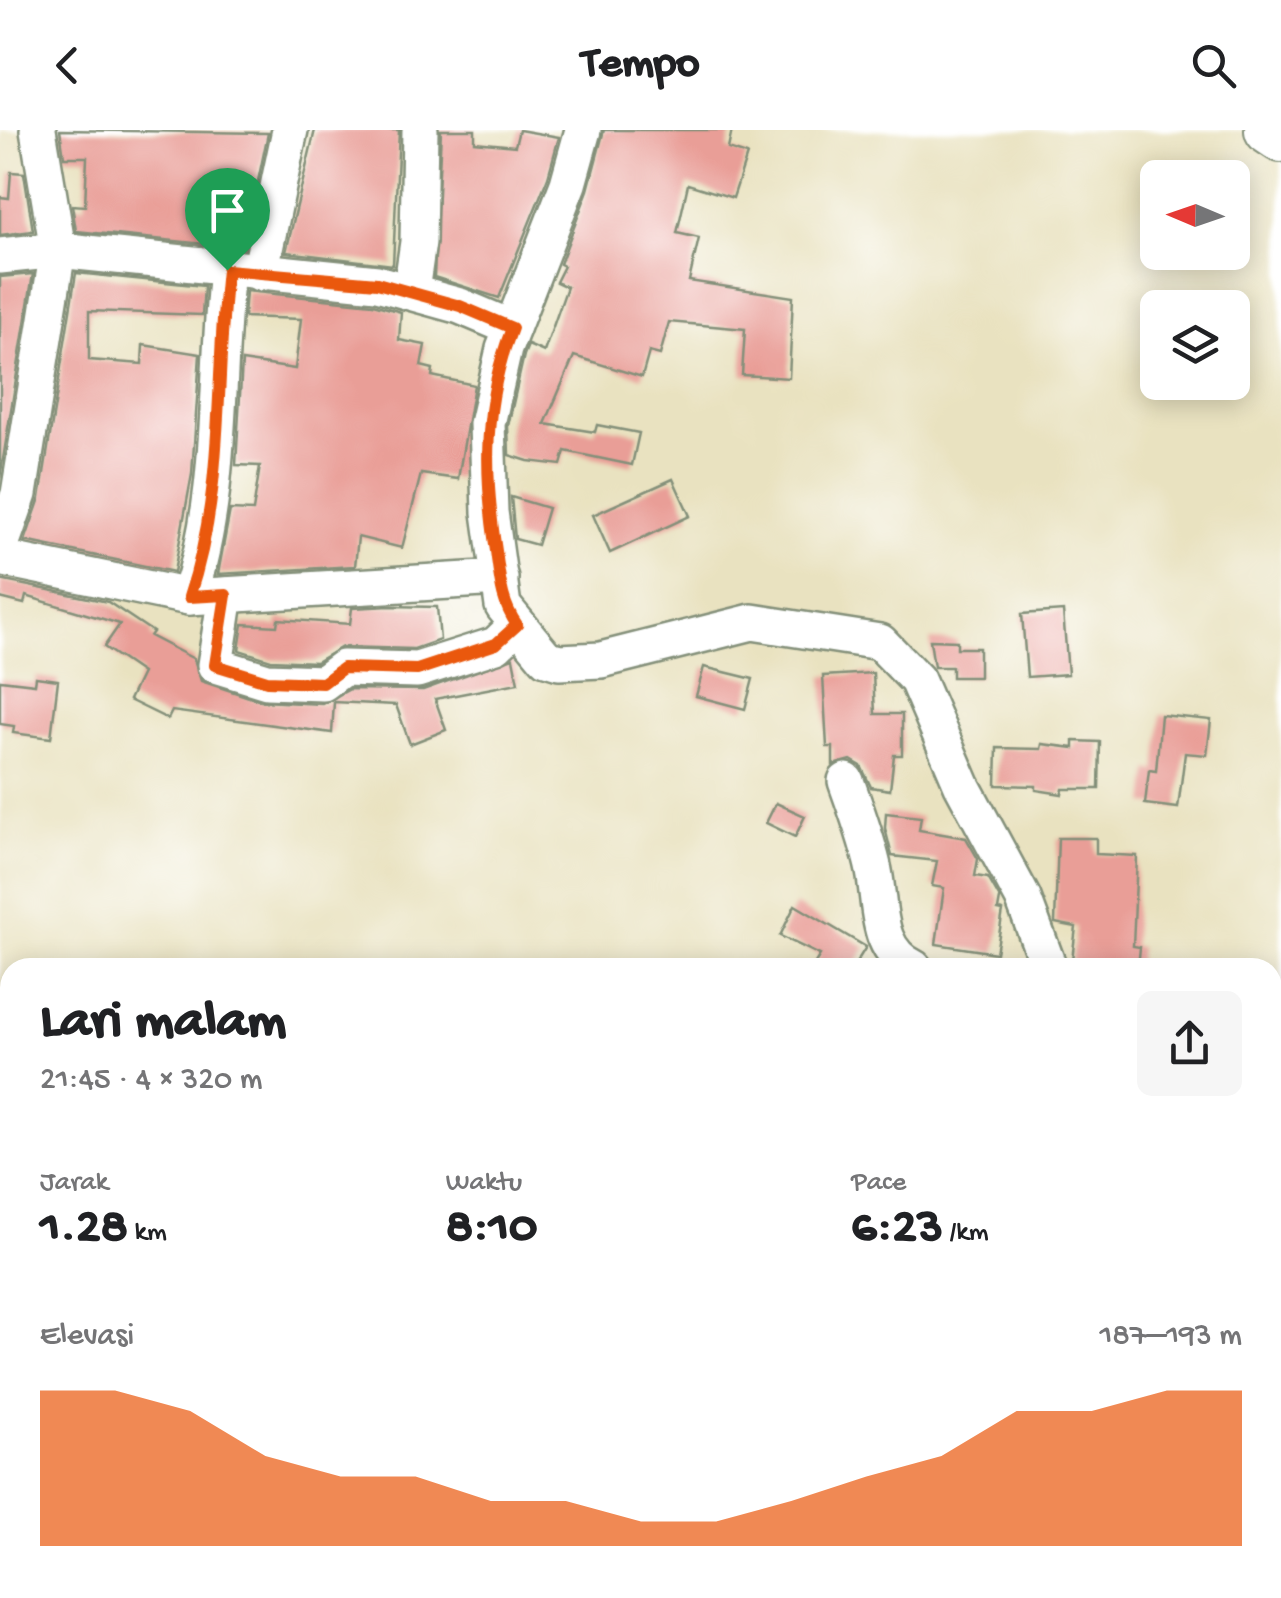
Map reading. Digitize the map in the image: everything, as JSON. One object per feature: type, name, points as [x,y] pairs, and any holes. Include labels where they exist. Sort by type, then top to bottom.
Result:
[{"type":"street","points":[[0,548],[20,494],[58,250],[38,130]]},
{"type":"street","points":[[189,597],[202,555],[244,272],[290,130]]},
{"type":"street","points":[[412,291],[418,242],[420,130]]},
{"type":"street","points":[[583,130],[568,184],[512,328],[487,424],[487,477],[504,606],[546,658],[579,663],[752,622],[880,642],[917,680],[962,785],[1022,898],[1045,958]]},
{"type":"street","points":[[1268,130],[1281,138]]},
{"type":"street","points":[[0,256],[58,250],[377,283],[412,291],[512,328]]},
{"type":"street","points":[[0,558],[189,597],[500,578]]},
{"type":"street","points":[[226,595],[215,665],[267,681],[323,683],[343,668],[417,670],[496,644],[517,625]]},
{"type":"street","points":[[846,781],[875,873],[878,920],[898,958]]},
{"type":"building","points":[[60,130],[268,133],[244,248],[76,231],[72,205],[85,206],[87,157],[64,157]]},
{"type":"building","points":[[315,130],[399,130],[393,265],[286,252]]},
{"type":"building","points":[[441,130],[475,130],[475,142],[515,146],[519,130],[559,137],[548,177],[499,298],[434,277]]},
{"type":"building","points":[[604,130],[732,130],[728,149],[747,155],[733,198],[688,184],[677,233],[699,238],[689,281],[793,297],[789,378],[742,375],[745,329],[669,322],[660,355],[649,352],[642,377],[574,356],[545,424],[595,432],[597,425],[639,433],[632,465],[565,451],[561,465],[528,461],[509,455],[508,426],[524,355],[528,345],[544,352],[567,287],[556,282],[564,266],[560,264],[588,190]]},
{"type":"building","points":[[11,172],[24,173],[33,231],[0,235],[0,197],[9,198]]},
{"type":"building","points":[[76,273],[204,286],[202,315],[89,311],[89,360],[142,364],[143,345],[200,354],[192,474],[174,572],[25,541],[40,498]]},
{"type":"building","points":[[33,274],[0,478],[0,277]]},
{"type":"building","points":[[246,291],[373,304],[401,312],[399,340],[425,345],[421,366],[433,369],[432,376],[474,385],[458,479],[421,474],[402,548],[358,537],[355,566],[218,574],[230,510],[253,511],[260,466],[236,465],[242,361],[295,369],[301,319],[244,317]]},
{"type":"building","points":[[673,479],[690,516],[610,553],[593,515]]},
{"type":"building","points":[[511,497],[548,508],[537,545],[515,539]]},
{"type":"building","points":[[0,580],[108,602],[153,632],[150,636],[194,659],[201,681],[261,701],[322,704],[350,689],[423,690],[513,658],[518,683],[435,699],[446,730],[410,744],[396,705],[334,702],[332,733],[172,711],[168,719],[129,700],[142,673],[104,647],[120,624],[26,596],[24,604],[0,598]]},
{"type":"building","points":[[437,607],[440,640],[414,649],[342,647],[316,662],[271,660],[239,650],[243,624],[277,626],[278,619],[350,624],[352,608]]},
{"type":"building","points":[[1063,611],[1068,674],[1027,677],[1022,614]]},
{"type":"building","points":[[930,640],[957,641],[957,648],[979,648],[979,677],[952,677],[952,667],[934,667]]},
{"type":"building","points":[[704,667],[753,679],[745,709],[696,696]]},
{"type":"building","points":[[873,673],[875,714],[902,714],[902,755],[894,755],[890,790],[871,787],[861,766],[851,760],[833,765],[833,747],[827,747],[823,676]]},
{"type":"building","points":[[36,677],[58,680],[51,738],[13,733],[14,726],[0,724],[0,680],[35,684]]},
{"type":"building","points":[[1161,715],[1211,720],[1207,755],[1185,753],[1178,808],[1145,804],[1149,770],[1156,771]]},
{"type":"building","points":[[1074,741],[1100,742],[1099,789],[1063,789],[1062,794],[1036,790],[1036,786],[996,785],[997,748],[1041,749],[1042,744],[1074,748]]},
{"type":"building","points":[[776,803],[805,816],[795,837],[766,823]]},
{"type":"building","points":[[886,813],[921,817],[919,830],[966,838],[978,859],[975,876],[988,878],[1000,899],[998,910],[1003,911],[996,953],[936,944],[944,888],[932,886],[937,861],[892,856],[885,828]]},
{"type":"building","points":[[1058,838],[1096,838],[1096,854],[1137,856],[1133,946],[1140,947],[1139,958],[1072,958],[1076,927],[1055,923]]},
{"type":"building","points":[[795,905],[866,947],[859,958],[818,958],[820,955],[780,936]]},
{"type":"route","points":[[227,270],[377,283],[460,306],[512,328],[494,383],[487,424],[490,512],[504,606],[517,625],[496,644],[417,670],[343,668],[323,683],[267,681],[240,676],[215,665],[226,595],[189,597],[202,555],[216,466],[227,270]]}]
